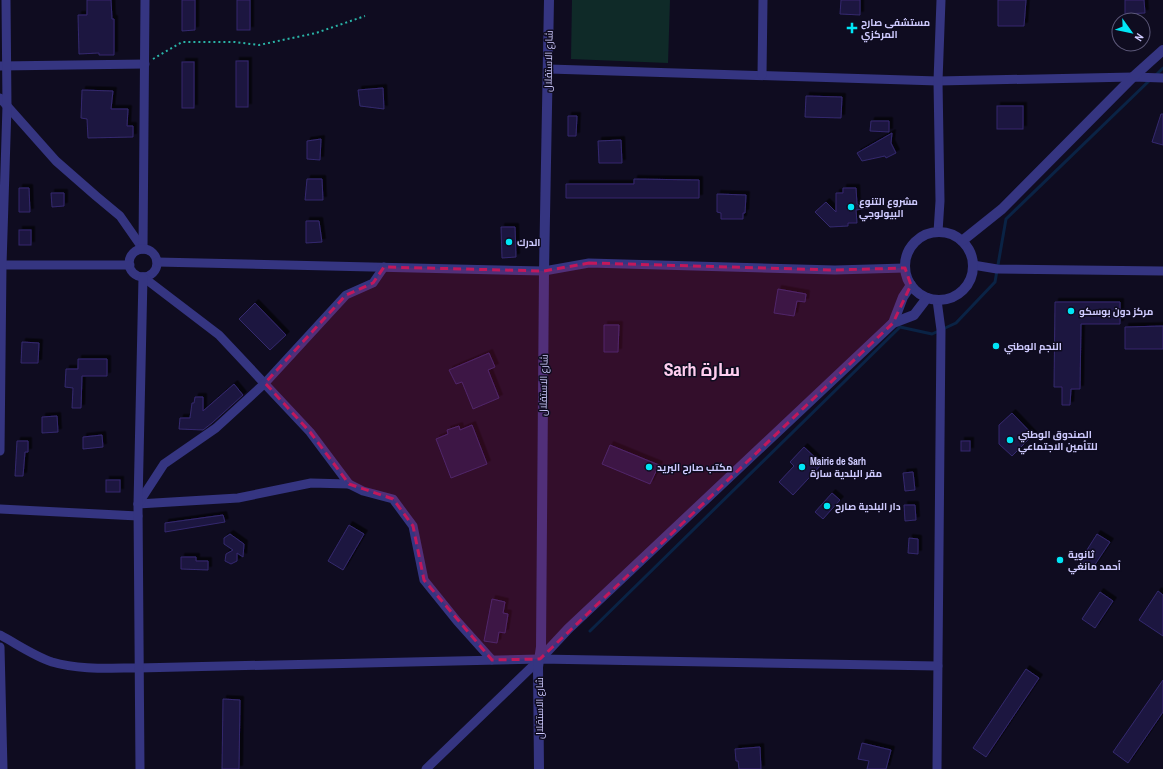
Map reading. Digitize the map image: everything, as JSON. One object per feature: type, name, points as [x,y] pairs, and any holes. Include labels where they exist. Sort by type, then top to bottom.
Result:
[{"type":"street","points":[[0,451],[1,265],[7,106],[3,66],[6,0]]},
{"type":"street","points":[[143,249],[145,0]]},
{"type":"street","name":"شارع الاستقلال","points":[[539,769],[538,667],[541,647],[544,271],[549,69],[549,0]]},
{"type":"street","points":[[762,75],[763,0]]},
{"type":"street","points":[[938,232],[940,201],[938,81],[941,0]]},
{"type":"street","points":[[962,241],[1002,209],[1133,77],[1163,50]]},
{"type":"street","points":[[3,66],[145,64]]},
{"type":"street","points":[[549,69],[938,81],[1133,77],[1163,78]]},
{"type":"street","points":[[0,98],[56,161],[120,216],[143,249]]},
{"type":"street","points":[[938,232],[947,233],[962,241],[972,256],[973,265],[972,276],[966,286],[958,294],[948,299],[932,299],[918,293],[906,276],[906,258],[911,248],[918,240],[927,234],[938,232]]},
{"type":"street","points":[[143,277],[152,274],[155,271],[157,262],[155,254],[151,251],[143,249],[138,250],[130,259],[130,265],[134,273],[143,277],[219,335],[310,432],[349,484]]},
{"type":"street","points":[[157,262],[544,271],[589,263],[835,270],[905,268]]},
{"type":"street","points":[[1,265],[130,265]]},
{"type":"street","points":[[973,265],[997,269],[1163,271]]},
{"type":"street","points":[[138,504],[164,464],[216,428],[265,383],[346,295],[373,283],[384,267]]},
{"type":"street","points":[[140,769],[138,668],[138,504],[143,277]]},
{"type":"street","points":[[893,323],[903,297],[911,285]]},
{"type":"street","points":[[426,769],[568,630],[893,323],[914,314],[932,299]]},
{"type":"street","points":[[932,299],[941,330],[937,769]]},
{"type":"street","points":[[138,504],[238,498],[311,483],[349,484],[363,491],[393,499],[413,526],[424,580],[457,621],[492,660]]},
{"type":"street","points":[[0,509],[138,516]]},
{"type":"street","points":[[0,635],[52,662],[77,666],[138,668],[540,659],[938,666]]},
{"type":"street","points":[[0,647],[3,769]]},
{"type":"path","points":[[145,64],[182,42],[235,42],[259,45],[316,33],[365,16]]},
{"type":"highlighted area","points":[[589,263],[835,270],[905,268],[911,285],[893,323],[540,659],[492,660],[424,580],[413,526],[393,499],[349,484],[310,432],[265,383],[346,295],[373,283],[384,267],[544,271]]},
{"type":"green space","points":[[572,0],[670,0],[668,63],[571,59]]},
{"type":"building","points":[[87,0],[111,0],[112,19],[114,19],[114,55],[99,55],[99,53],[79,54],[78,15],[87,15]]},
{"type":"building","points":[[182,0],[195,0],[195,30],[182,31]]},
{"type":"building","points":[[237,0],[250,0],[250,30],[237,30]]},
{"type":"building","points":[[841,0],[860,0],[860,15],[840,14]]},
{"type":"building","points":[[998,0],[1026,0],[1024,26],[998,26]]},
{"type":"building","points":[[1125,0],[1144,0],[1145,12],[1125,12]]},
{"type":"building","points":[[236,61],[248,61],[248,107],[236,107]]},
{"type":"building","points":[[182,62],[194,62],[194,108],[182,108]]},
{"type":"building","points":[[383,88],[384,109],[360,106],[358,90]]},
{"type":"building","points":[[82,90],[113,91],[111,109],[128,109],[127,126],[133,126],[133,137],[88,138],[87,119],[81,118]]},
{"type":"building","points":[[806,96],[842,97],[841,118],[805,117]]},
{"type":"building","points":[[997,106],[1023,106],[1023,129],[997,129]]},
{"type":"building","points":[[1161,114],[1163,114],[1163,145],[1152,142]]},
{"type":"building","points":[[568,116],[577,116],[576,136],[568,136]]},
{"type":"building","points":[[871,121],[889,121],[889,132],[870,131]]},
{"type":"building","points":[[892,133],[891,143],[896,153],[886,158],[885,156],[862,161],[857,153]]},
{"type":"building","points":[[321,139],[320,160],[307,159],[307,141]]},
{"type":"building","points":[[621,140],[622,163],[599,163],[598,141]]},
{"type":"building","points":[[307,179],[322,179],[323,200],[305,200]]},
{"type":"building","points":[[634,179],[699,180],[699,198],[566,198],[566,184],[634,184]]},
{"type":"building","points":[[19,188],[29,188],[30,212],[19,212]]},
{"type":"building","name":"مشروع التنوع البيولوجي","points":[[843,188],[856,188],[857,204],[868,208],[856,210],[857,223],[848,223],[848,226],[830,227],[815,212],[826,202],[836,212],[836,193],[843,193]]},
{"type":"building","points":[[51,193],[64,193],[64,206],[52,207]]},
{"type":"building","points":[[717,194],[746,195],[745,213],[743,213],[743,219],[721,219],[721,213],[717,212]]},
{"type":"building","points":[[306,221],[319,221],[322,242],[306,243]]},
{"type":"building","name":"الدرك","points":[[501,227],[515,227],[516,257],[502,258]]},
{"type":"building","points":[[19,230],[31,230],[31,245],[19,245]]},
{"type":"building","points":[[778,289],[806,294],[805,302],[797,301],[794,316],[774,313]]},
{"type":"building","points":[[1055,302],[1120,302],[1120,324],[1081,324],[1080,389],[1071,389],[1070,405],[1062,405],[1062,387],[1054,387]]},
{"type":"building","points":[[255,303],[286,335],[270,350],[239,319]]},
{"type":"building","points":[[604,325],[619,325],[618,352],[604,352]]},
{"type":"building","points":[[1163,326],[1163,349],[1125,349],[1125,327]]},
{"type":"building","points":[[22,342],[39,343],[38,363],[21,363]]},
{"type":"building","points":[[489,353],[495,367],[488,370],[499,398],[473,409],[462,382],[456,384],[449,370]]},
{"type":"building","points":[[78,359],[107,359],[107,376],[82,376],[81,408],[72,408],[73,388],[65,387],[66,369],[78,369]]},
{"type":"building","points":[[234,384],[243,395],[212,423],[203,430],[179,429],[180,418],[190,418],[192,403],[194,403],[195,397],[203,397],[203,411]]},
{"type":"building","points":[[1012,413],[1033,435],[1012,456],[999,444],[999,425]]},
{"type":"building","points":[[57,416],[58,432],[42,433],[42,417]]},
{"type":"building","points":[[472,425],[487,464],[451,478],[436,439],[448,434],[447,430],[459,426],[460,430]]},
{"type":"building","points":[[102,435],[103,447],[83,449],[83,437]]},
{"type":"building","points":[[17,441],[28,441],[28,452],[25,452],[23,476],[15,476]]},
{"type":"building","points":[[961,441],[970,441],[970,451],[961,451]]},
{"type":"building","points":[[610,445],[659,465],[650,484],[602,464]]},
{"type":"building","points":[[804,447],[822,464],[793,495],[779,482],[794,466],[790,462]]},
{"type":"building","points":[[913,472],[915,490],[905,491],[903,473]]},
{"type":"building","points":[[106,480],[120,480],[120,492],[106,492]]},
{"type":"building","name":"دار البلدية صارح","points":[[832,493],[840,500],[823,519],[815,512]]},
{"type":"building","points":[[904,505],[915,505],[916,520],[905,521]]},
{"type":"building","points":[[223,515],[225,522],[165,532],[165,523]]},
{"type":"building","points":[[349,525],[364,534],[343,570],[328,561]]},
{"type":"building","points":[[230,534],[244,544],[243,557],[237,553],[237,561],[231,564],[225,561],[226,554],[233,550],[224,544],[224,538]]},
{"type":"building","points":[[1097,534],[1110,542],[1092,569],[1080,561]]},
{"type":"building","points":[[909,538],[918,539],[918,554],[908,553]]},
{"type":"building","points":[[181,557],[196,557],[196,561],[208,561],[208,570],[181,569]]},
{"type":"building","points":[[1158,591],[1163,595],[1163,636],[1139,620]]},
{"type":"building","points":[[1100,592],[1113,601],[1095,628],[1082,619]]},
{"type":"building","points":[[492,599],[505,602],[503,613],[508,614],[505,633],[499,632],[497,643],[484,641]]},
{"type":"building","points":[[1026,669],[1039,678],[986,757],[973,748]]},
{"type":"building","points":[[1163,680],[1163,712],[1128,763],[1113,752]]},
{"type":"building","points":[[223,699],[240,700],[239,769],[222,769]]},
{"type":"building","points":[[862,743],[891,750],[886,769],[867,769],[869,761],[858,759]]},
{"type":"building","points":[[760,747],[761,769],[739,769],[738,761],[736,761],[735,749]]},
{"type":"waterway","points":[[1156,75],[1163,68]]},
{"type":"waterway","points":[[590,631],[900,327],[932,334],[956,323],[995,282],[1006,219],[1150,80]]},
{"type":"place","name":"مستشفى صارح المركزي","points":[[852,28]]},
{"type":"place","name":"مشروع التنوع البيولوجي","points":[[851,207]]},
{"type":"place","name":"الدرك","points":[[509,242]]},
{"type":"place","name":"مركز دون بوسكو","points":[[1071,311]]},
{"type":"place","name":"النجم الوطني","points":[[996,346]]},
{"type":"place","name":"الصندوق الوطني للتأمين الاجتماعي","points":[[1010,440]]},
{"type":"place","name":"مكتب صارح البريد","points":[[649,467]]},
{"type":"place","name":"Mairie de Sarh مقر البلدية سارة","points":[[802,467]]},
{"type":"place","name":"دار البلدية صارح","points":[[827,506]]},
{"type":"place","name":"ثانوية أحمد مانغي","points":[[1060,560]]},
{"type":"district","name":"Sarh سارة","points":[[702,370]]}]
